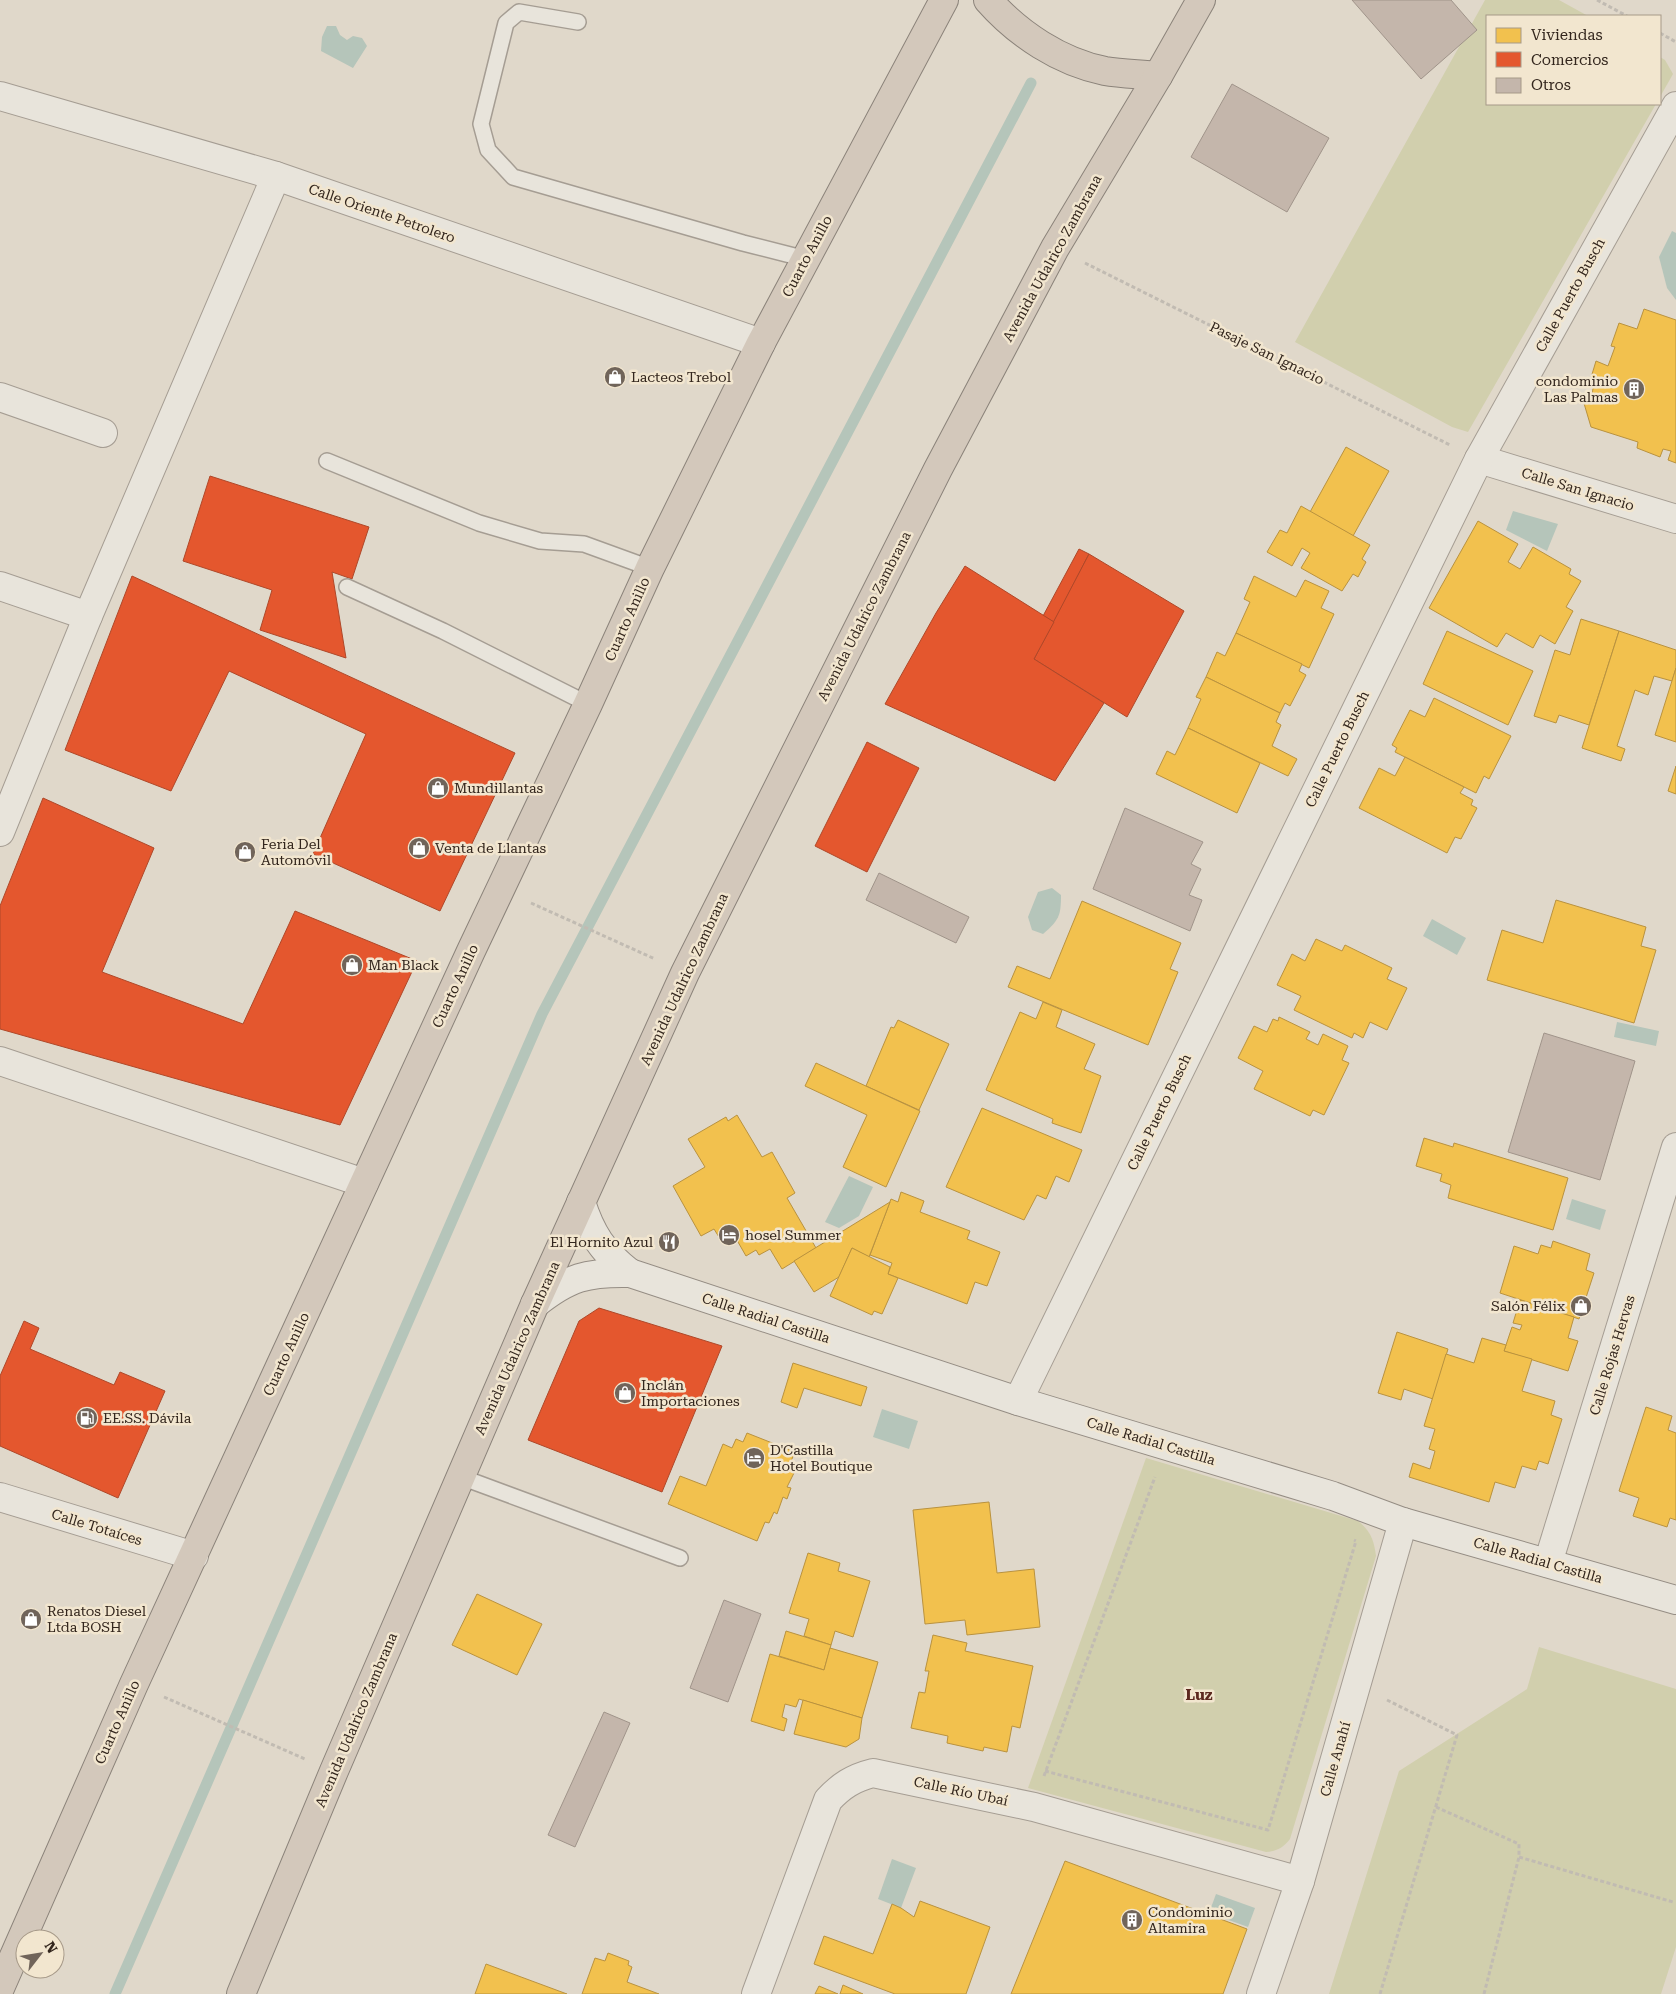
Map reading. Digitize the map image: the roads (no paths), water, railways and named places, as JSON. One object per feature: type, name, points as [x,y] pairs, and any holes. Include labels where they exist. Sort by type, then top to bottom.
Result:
[{"type":"highway","name":"Cuarto Anillo","points":[[0,1988],[134,1684],[471,951],[650,568],[760,343],[944,0]]},
{"type":"highway","name":"Avenida Udalrico Zambrana","points":[[241,1994],[334,1771],[535,1304],[685,974],[938,468],[1055,248],[1158,76],[1201,0]]},
{"type":"highway","points":[[993,5],[1023,33],[1060,56],[1090,68],[1158,76]]},
{"type":"street","name":"Calle Oriente Petrolero","points":[[0,96],[276,176],[760,343]]},
{"type":"street","name":"Calle Puerto Busch","points":[[1018,1401],[1479,459],[1676,106]]},
{"type":"street","points":[[0,832],[88,616],[276,176]]},
{"type":"street","points":[[0,397],[103,432]]},
{"type":"street","name":"Calle San Ignacio","points":[[1479,459],[1676,518]]},
{"type":"street","points":[[0,586],[88,616]]},
{"type":"street","points":[[0,1061],[364,1183]]},
{"type":"street","name":"Calle Rojas Hervas","points":[[1548,1563],[1676,1147]]},
{"type":"street","name":"Calle Radial Castilla","points":[[581,1202],[588,1223],[598,1242],[612,1259],[630,1273]]},
{"type":"street","name":"Calle Radial Castilla","points":[[535,1304],[555,1288],[578,1277],[603,1272],[630,1273],[1018,1401],[1333,1496],[1403,1522],[1676,1600]]},
{"type":"street","name":"Calle Totaíces","points":[[0,1498],[194,1556]]},
{"type":"street","name":"Calle Anahí","points":[[1261,1994],[1300,1881],[1403,1522]]},
{"type":"street","name":"Calle Río Ubaí","points":[[756,1994],[828,1800],[841,1786],[858,1776],[873,1773],[1034,1807],[1300,1881]]},
{"type":"lane","points":[[578,22],[518,12],[506,23],[481,124],[488,150],[513,177],[743,243],[806,259]]},
{"type":"lane","points":[[327,460],[479,523],[540,540],[584,544],[650,568]]},
{"type":"lane","points":[[347,587],[443,630],[588,704]]},
{"type":"lane","points":[[461,1477],[680,1558]]},
{"type":"waterway","points":[[115,1994],[542,1014],[1031,83]]},
{"type":"place","name":"Lacteos Trebol","points":[[615,377]]},
{"type":"place","name":"condominio Las Palmas","points":[[1634,389]]},
{"type":"place","name":"Mundillantas","points":[[438,788]]},
{"type":"place","name":"Venta de Llantas","points":[[419,848]]},
{"type":"place","name":"Feria Del Automóvil","points":[[245,852]]},
{"type":"place","name":"Man Black","points":[[352,965]]},
{"type":"place","name":"hosel Summer","points":[[729,1235]]},
{"type":"place","name":"El Hornito Azul","points":[[669,1242]]},
{"type":"place","name":"Salón Félix","points":[[1581,1306]]},
{"type":"place","name":"Inclán Importaciones","points":[[625,1393]]},
{"type":"place","name":"EE.SS. Dávila","points":[[87,1418]]},
{"type":"place","name":"D'Castilla Hotel Boutique","points":[[754,1458]]},
{"type":"place","name":"Renatos Diesel Ltda BOSH","points":[[31,1619]]},
{"type":"place","name":"Condominio Altamira","points":[[1132,1920]]},
{"type":"district","name":"Luz","points":[[1199,1695]]}]
